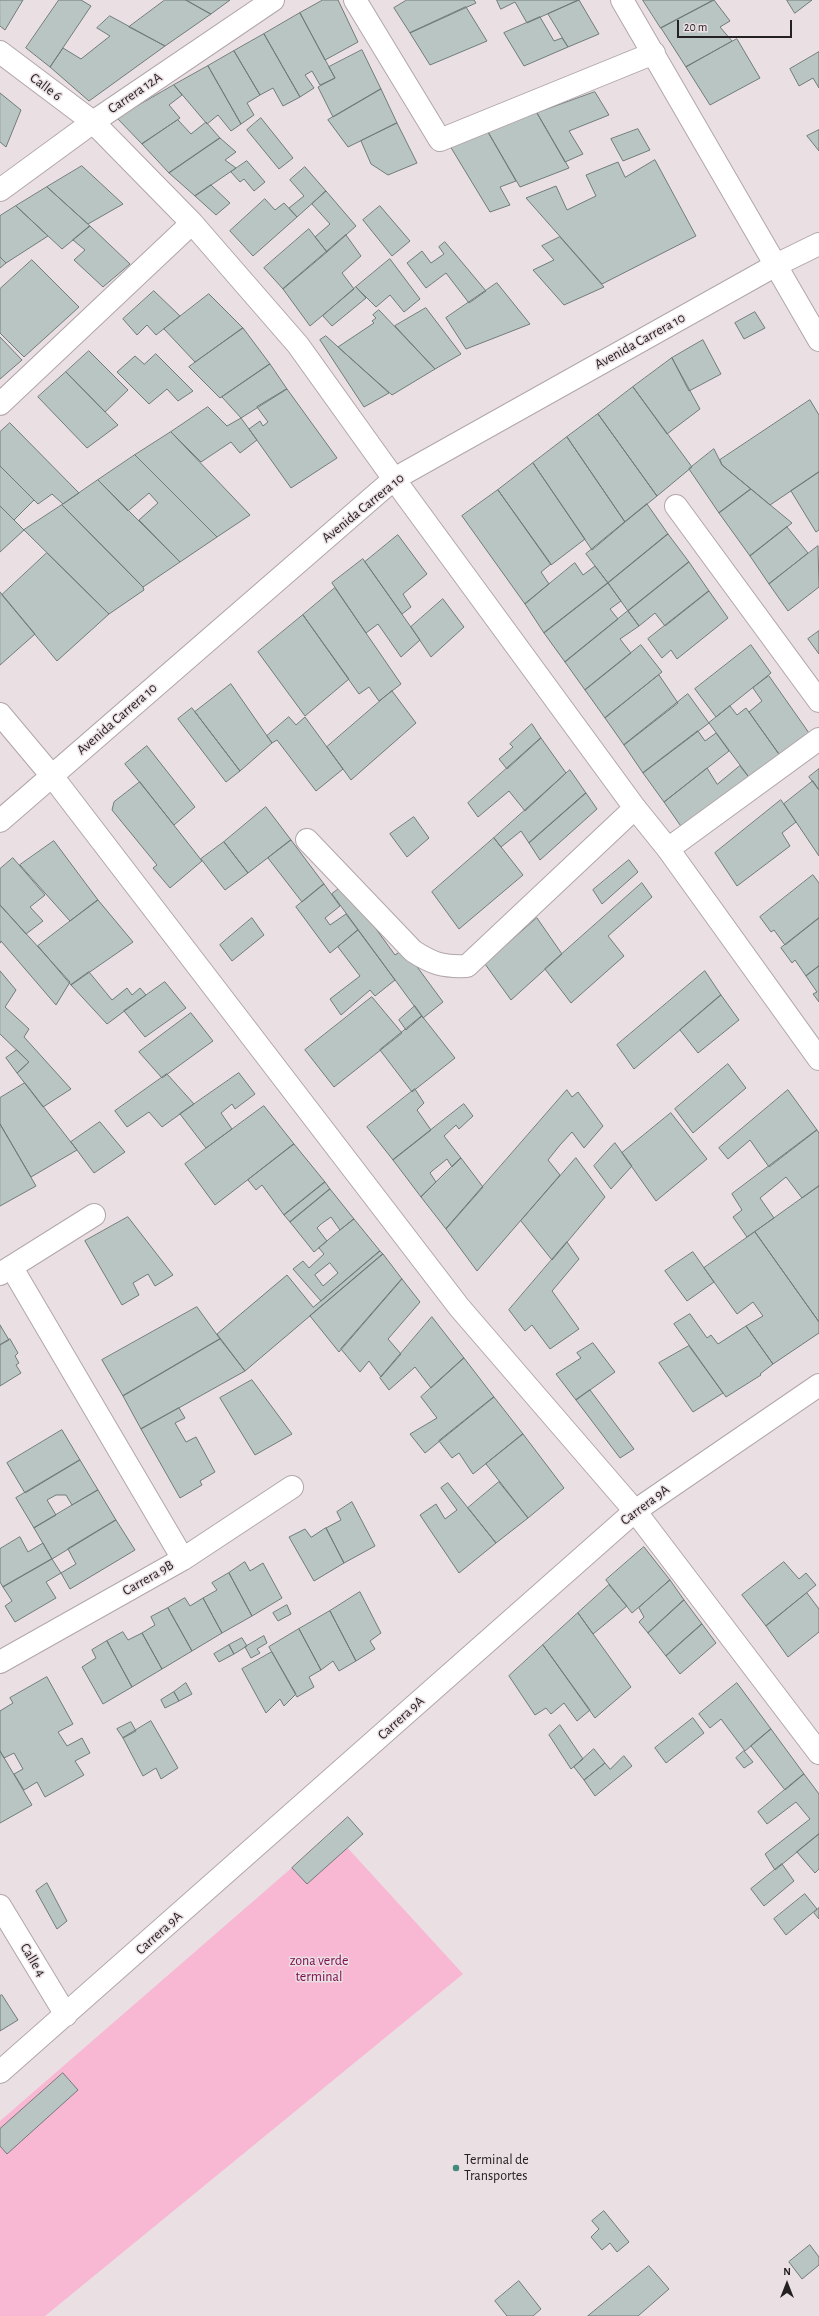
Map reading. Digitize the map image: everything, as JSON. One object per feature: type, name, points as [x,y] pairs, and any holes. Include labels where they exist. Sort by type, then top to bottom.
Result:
[{"type":"street","name":"Carrera 12A","points":[[0,190],[93,122],[273,0]]},
{"type":"street","points":[[355,0],[440,140],[654,53]]},
{"type":"street","points":[[622,0],[819,340]]},
{"type":"street","name":"Calle 6","points":[[0,52],[93,122],[192,223],[298,345],[394,479],[635,808],[668,849],[819,1059]]},
{"type":"street","points":[[0,404],[192,223]]},
{"type":"street","name":"Avenida Carrera 10","points":[[0,821],[394,479],[776,265],[819,244]]},
{"type":"street","points":[[676,506],[819,701]]},
{"type":"street","points":[[0,714],[52,776],[459,1307],[635,1511],[819,1753]]},
{"type":"street","points":[[668,849],[819,739]]},
{"type":"street","points":[[307,840],[413,951],[431,963],[450,967],[467,966],[635,808]]},
{"type":"street","points":[[94,1215],[6,1271],[183,1558]]},
{"type":"street","name":"Carrera 9A","points":[[0,2072],[635,1511],[819,1385]]},
{"type":"street","name":"Carrera 9B","points":[[0,1662],[183,1558],[292,1487]]},
{"type":"street","name":"Calle 4","points":[[0,1906],[66,2015]]},
{"type":"green space","name":"zona verde terminal","points":[[333,1832],[463,1974],[45,2316],[0,2316],[0,2121]]},
{"type":"building","points":[[0,0],[23,0],[5,30],[0,26]]},
{"type":"building","points":[[59,0],[81,0],[91,6],[50,67],[26,48]]},
{"type":"building","points":[[165,0],[186,0],[211,14],[165,46],[129,27]]},
{"type":"building","points":[[186,0],[230,0],[211,14]]},
{"type":"building","points":[[323,0],[338,0],[358,42],[325,60],[300,13]]},
{"type":"building","points":[[407,0],[474,0],[476,3],[410,33],[394,8]]},
{"type":"building","points":[[497,0],[579,0],[527,23],[515,2],[501,9]]},
{"type":"building","points":[[579,0],[599,34],[568,47],[548,14]]},
{"type":"building","points":[[643,0],[714,0],[661,28]]},
{"type":"building","points":[[714,0],[730,21],[720,27],[732,41],[686,67],[661,28]]},
{"type":"building","points":[[787,0],[812,0],[795,13]]},
{"type":"building","points":[[466,7],[487,41],[430,65],[410,33]]},
{"type":"building","points":[[300,13],[335,78],[320,85],[312,71],[305,75],[314,88],[300,97],[264,34]]},
{"type":"building","points":[[110,16],[165,46],[89,101],[50,67],[63,48],[81,59],[110,36],[97,28]]},
{"type":"building","points":[[540,17],[554,41],[562,38],[568,47],[524,66],[504,33]]},
{"type":"building","points":[[264,34],[300,97],[283,106],[273,88],[260,95],[234,51]]},
{"type":"building","points":[[737,39],[760,78],[710,105],[686,67]]},
{"type":"building","points":[[362,50],[381,89],[333,117],[318,87],[335,78],[329,67]]},
{"type":"building","points":[[234,51],[260,95],[247,103],[254,115],[241,124],[208,66]]},
{"type":"building","points":[[819,52],[819,88],[813,78],[799,86],[790,69]]},
{"type":"building","points":[[208,66],[241,124],[231,131],[218,115],[207,124],[174,85]]},
{"type":"building","points":[[174,85],[182,95],[169,105],[180,118],[142,144],[117,118]]},
{"type":"building","points":[[381,89],[397,123],[348,147],[328,120]]},
{"type":"building","points":[[595,92],[609,115],[569,131],[583,154],[565,162],[537,113]]},
{"type":"building","points":[[0,93],[21,110],[6,147],[0,142]]},
{"type":"building","points":[[537,113],[569,168],[520,187],[488,132]]},
{"type":"building","points":[[261,118],[293,158],[279,169],[247,130]]},
{"type":"building","points":[[178,120],[191,134],[206,122],[220,138],[169,173],[142,144]]},
{"type":"building","points":[[397,123],[417,163],[388,175],[371,164],[361,141]]},
{"type":"building","points":[[638,129],[650,150],[623,161],[611,139]]},
{"type":"building","points":[[819,130],[819,151],[807,136]]},
{"type":"building","points":[[488,132],[516,181],[500,187],[510,205],[490,212],[450,146]]},
{"type":"building","points":[[220,138],[236,152],[225,160],[236,168],[195,196],[169,173]]},
{"type":"building","points":[[655,160],[696,236],[602,284],[526,198],[556,186],[567,210],[596,196],[586,175],[618,162],[625,177]]},
{"type":"building","points":[[247,161],[265,182],[254,191],[244,179],[240,182],[231,172]]},
{"type":"building","points":[[82,166],[123,204],[88,224],[47,187]]},
{"type":"building","points":[[305,167],[326,191],[297,217],[289,208],[304,196],[290,180]]},
{"type":"building","points":[[211,185],[230,203],[216,215],[195,196]]},
{"type":"building","points":[[47,187],[90,226],[62,249],[16,206]]},
{"type":"building","points":[[326,191],[356,226],[327,252],[315,237],[330,224],[312,204]]},
{"type":"building","points":[[265,199],[275,210],[284,203],[297,217],[253,256],[230,231]]},
{"type":"building","points":[[16,206],[48,236],[6,263],[0,257],[0,216]]},
{"type":"building","points":[[380,206],[410,241],[392,256],[363,220]]},
{"type":"building","points":[[90,226],[130,264],[103,287],[74,260],[85,250],[73,240]]},
{"type":"building","points":[[309,229],[327,252],[283,289],[264,268]]},
{"type":"building","points":[[346,235],[361,256],[342,273],[354,289],[310,326],[283,289]]},
{"type":"building","points":[[560,237],[604,287],[564,305],[533,270],[554,260],[542,246]]},
{"type":"building","points":[[445,242],[486,291],[469,303],[446,273],[426,288],[407,263],[422,251],[431,263],[444,254],[439,247]]},
{"type":"building","points":[[0,257],[6,263],[0,268]]},
{"type":"building","points":[[390,259],[420,299],[404,312],[390,295],[376,307],[356,287]]},
{"type":"building","points":[[32,260],[79,307],[24,357],[0,333],[0,289]]},
{"type":"building","points":[[497,283],[530,324],[466,349],[446,318]]},
{"type":"building","points":[[356,287],[366,298],[332,326],[323,316]]},
{"type":"building","points":[[154,291],[180,316],[156,335],[147,325],[137,335],[123,319]]},
{"type":"building","points":[[209,294],[243,328],[195,362],[164,329]]},
{"type":"building","points":[[426,308],[461,354],[435,369],[395,326]]},
{"type":"building","points":[[379,310],[435,369],[392,395],[338,347],[374,323],[372,321],[376,318],[373,315]]},
{"type":"building","points":[[755,312],[765,328],[744,339],[735,323]]},
{"type":"building","points":[[243,328],[270,364],[220,398],[189,367]]},
{"type":"building","points":[[326,336],[389,393],[364,407],[320,340]]},
{"type":"building","points":[[0,337],[22,360],[0,379]]},
{"type":"building","points":[[703,340],[721,374],[689,391],[672,358]]},
{"type":"building","points":[[89,351],[128,390],[105,412],[66,372]]},
{"type":"building","points":[[156,354],[193,391],[178,401],[167,389],[149,404],[117,372],[135,356],[144,364]]},
{"type":"building","points":[[672,358],[700,409],[667,434],[633,387]]},
{"type":"building","points":[[270,364],[287,389],[241,418],[222,397]]},
{"type":"building","points":[[66,372],[118,425],[87,448],[38,397]]},
{"type":"building","points":[[633,387],[692,467],[657,496],[598,414]]},
{"type":"building","points":[[287,389],[337,458],[291,488],[249,429],[260,421],[263,426],[268,422],[257,407]]},
{"type":"building","points":[[810,400],[819,415],[819,472],[770,505],[722,465],[720,460]]},
{"type":"building","points":[[208,407],[227,426],[241,418],[257,440],[240,453],[231,442],[201,462],[171,432]]},
{"type":"building","points":[[598,414],[657,496],[625,522],[567,437]]},
{"type":"building","points":[[10,423],[79,493],[63,504],[52,494],[38,504],[0,466],[0,432]]},
{"type":"building","points":[[171,432],[250,515],[217,537],[135,455]]},
{"type":"building","points":[[567,437],[625,522],[592,550],[533,463]]},
{"type":"building","points":[[714,449],[722,465],[751,489],[719,513],[689,469]]},
{"type":"building","points":[[135,455],[217,537],[180,562],[139,520],[158,503],[149,493],[128,511],[98,480]]},
{"type":"building","points":[[533,463],[585,539],[551,565],[498,490]]},
{"type":"building","points":[[0,466],[34,500],[14,520],[0,506]]},
{"type":"building","points":[[819,472],[819,530],[816,532],[791,491]]},
{"type":"building","points":[[98,480],[180,562],[143,587],[62,505]]},
{"type":"building","points":[[751,489],[792,523],[750,556],[719,513]]},
{"type":"building","points":[[498,490],[551,564],[541,572],[549,584],[525,604],[462,516]]},
{"type":"building","points":[[647,504],[668,534],[608,583],[586,554]]},
{"type":"building","points":[[62,505],[143,587],[144,590],[109,614],[24,530]]},
{"type":"building","points":[[0,506],[24,530],[0,552]]},
{"type":"building","points":[[787,527],[808,553],[769,584],[750,556]]},
{"type":"building","points":[[668,534],[689,562],[628,611],[608,583]]},
{"type":"building","points":[[398,535],[427,574],[403,594],[411,607],[402,614],[365,562]]},
{"type":"building","points":[[818,546],[819,587],[788,611],[769,584]]},
{"type":"building","points":[[47,553],[109,614],[57,661],[2,595]]},
{"type":"building","points":[[363,559],[420,640],[401,657],[378,624],[366,633],[332,583]]},
{"type":"building","points":[[689,562],[709,591],[665,626],[655,613],[639,626],[628,611]]},
{"type":"building","points":[[575,563],[583,575],[595,566],[608,583],[544,633],[525,604]]},
{"type":"building","points":[[608,583],[621,601],[610,609],[618,619],[565,662],[544,633]]},
{"type":"building","points":[[335,588],[401,684],[379,701],[369,687],[359,694],[303,615]]},
{"type":"building","points":[[709,591],[728,618],[677,659],[671,650],[662,658],[648,639]]},
{"type":"building","points":[[0,592],[35,634],[0,665]]},
{"type":"building","points":[[443,599],[464,627],[431,657],[411,627]]},
{"type":"building","points":[[628,611],[639,626],[620,639],[631,653],[585,690],[565,662]]},
{"type":"building","points":[[303,615],[349,679],[305,716],[258,652]]},
{"type":"building","points":[[819,631],[819,654],[808,639]]},
{"type":"building","points":[[641,645],[662,672],[605,718],[585,690]]},
{"type":"building","points":[[751,645],[771,673],[716,717],[695,689]]},
{"type":"building","points":[[659,675],[678,703],[624,745],[605,718]]},
{"type":"building","points":[[769,676],[809,733],[781,757],[749,712],[762,701],[753,688]]},
{"type":"building","points":[[231,684],[272,743],[240,771],[195,712]]},
{"type":"building","points":[[392,691],[416,723],[351,780],[327,747]]},
{"type":"building","points":[[688,694],[709,723],[643,773],[624,745]]},
{"type":"building","points":[[730,706],[737,715],[746,708],[781,757],[751,780],[709,723]]},
{"type":"building","points":[[192,708],[240,771],[226,782],[178,719]]},
{"type":"building","points":[[289,717],[296,725],[305,717],[343,769],[316,791],[277,740],[272,743],[267,736]]},
{"type":"building","points":[[532,724],[541,738],[507,769],[499,759],[513,747],[510,744]]},
{"type":"building","points":[[698,731],[705,741],[716,733],[729,751],[664,802],[643,773]]},
{"type":"building","points":[[541,738],[566,773],[525,811],[509,791],[478,817],[468,803]]},
{"type":"building","points":[[147,746],[195,807],[174,825],[125,764]]},
{"type":"building","points":[[740,766],[751,780],[685,832],[664,802],[707,768],[717,784]]},
{"type":"building","points":[[819,769],[819,790],[809,777]]},
{"type":"building","points":[[570,770],[586,793],[529,843],[521,831],[501,847],[494,838]]},
{"type":"building","points":[[813,781],[819,790],[819,856],[784,804]]},
{"type":"building","points":[[140,782],[202,861],[170,888],[153,868],[157,865],[112,810],[114,802]]},
{"type":"building","points":[[586,793],[597,809],[540,860],[529,843]]},
{"type":"building","points":[[781,800],[796,822],[782,833],[790,846],[737,886],[715,853]]},
{"type":"building","points":[[266,807],[291,840],[248,873],[224,842]]},
{"type":"building","points":[[414,817],[429,838],[407,857],[390,834]]},
{"type":"building","points":[[494,838],[523,875],[459,929],[432,892]]},
{"type":"building","points":[[291,840],[324,884],[302,902],[268,858]]},
{"type":"building","points":[[54,841],[98,900],[70,921],[20,865]]},
{"type":"building","points":[[224,842],[248,873],[225,890],[201,859]]},
{"type":"building","points":[[13,858],[45,895],[30,907],[43,921],[26,934],[0,905],[0,869]]},
{"type":"building","points":[[629,860],[638,872],[602,904],[593,890]]},
{"type":"building","points":[[813,875],[819,883],[819,918],[785,945],[774,930],[771,932],[760,917]]},
{"type":"building","points":[[642,883],[652,897],[608,936],[624,956],[571,1003],[545,969]]},
{"type":"building","points":[[324,884],[340,906],[325,918],[330,925],[346,914],[358,930],[330,953],[296,907]]},
{"type":"building","points":[[344,885],[395,955],[404,949],[443,1002],[423,1018],[332,894]]},
{"type":"building","points":[[98,900],[133,942],[71,985],[38,946]]},
{"type":"building","points":[[0,905],[70,982],[56,1005],[1,941],[0,943]]},
{"type":"building","points":[[252,918],[264,935],[232,961],[220,945]]},
{"type":"building","points":[[537,918],[562,954],[511,1000],[485,964]]},
{"type":"building","points":[[819,918],[819,966],[806,976],[795,960],[792,963],[781,948]]},
{"type":"building","points":[[358,930],[395,980],[375,996],[370,990],[341,1015],[330,999],[360,976],[338,947]]},
{"type":"building","points":[[819,966],[819,1002],[813,994],[817,992],[806,976]]},
{"type":"building","points":[[0,971],[16,990],[5,1007],[29,1029],[24,1037],[71,1089],[43,1107],[17,1073],[29,1062],[0,1034]]},
{"type":"building","points":[[705,971],[721,995],[634,1069],[617,1045]]},
{"type":"building","points":[[89,972],[112,1000],[127,988],[132,995],[140,988],[146,995],[107,1024],[71,985]]},
{"type":"building","points":[[165,982],[186,1008],[145,1037],[124,1011]]},
{"type":"building","points":[[721,995],[739,1020],[698,1053],[680,1030]]},
{"type":"building","points":[[372,997],[402,1033],[334,1087],[305,1050]]},
{"type":"building","points":[[415,1006],[422,1016],[406,1030],[399,1020]]},
{"type":"building","points":[[191,1013],[213,1041],[162,1078],[139,1052]]},
{"type":"building","points":[[422,1016],[455,1058],[412,1092],[380,1050]]},
{"type":"building","points":[[17,1050],[29,1062],[17,1073],[6,1058]]},
{"type":"building","points":[[728,1064],[746,1088],[693,1133],[675,1109]]},
{"type":"building","points":[[239,1073],[255,1094],[235,1109],[232,1104],[221,1113],[232,1129],[206,1148],[180,1114]]},
{"type":"building","points":[[167,1074],[194,1104],[162,1127],[149,1112],[127,1127],[115,1111]]},
{"type":"building","points":[[25,1083],[77,1150],[31,1177],[0,1124],[0,1098]]},
{"type":"building","points":[[415,1089],[424,1103],[417,1110],[431,1130],[393,1160],[367,1127]]},
{"type":"building","points":[[567,1090],[572,1097],[578,1092],[603,1126],[584,1148],[572,1132],[560,1145],[548,1160],[560,1175],[477,1271],[446,1229]]},
{"type":"building","points":[[788,1090],[817,1130],[769,1167],[750,1140],[728,1159],[719,1148]]},
{"type":"building","points":[[464,1104],[473,1116],[459,1129],[456,1125],[444,1136],[461,1158],[452,1167],[447,1159],[432,1171],[430,1173],[436,1182],[421,1197],[393,1160]]},
{"type":"building","points":[[264,1106],[294,1144],[215,1205],[185,1164]]},
{"type":"building","points":[[671,1113],[707,1159],[656,1201],[622,1153]]},
{"type":"building","points":[[100,1122],[125,1152],[94,1173],[71,1142]]},
{"type":"building","points":[[0,1124],[36,1186],[0,1206]]},
{"type":"building","points":[[817,1130],[819,1133],[819,1186],[802,1198],[786,1177],[760,1198],[774,1218],[747,1237],[733,1217],[742,1210],[732,1194]]},
{"type":"building","points":[[615,1143],[632,1166],[611,1189],[594,1166]]},
{"type":"building","points":[[294,1144],[325,1182],[284,1215],[262,1185],[256,1190],[248,1180]]},
{"type":"building","points":[[461,1158],[483,1187],[446,1229],[421,1197]]},
{"type":"building","points":[[576,1158],[605,1197],[552,1260],[521,1221]]},
{"type":"building","points":[[325,1182],[330,1189],[290,1222],[284,1215]]},
{"type":"building","points":[[819,1186],[819,1322],[755,1232]]},
{"type":"building","points":[[330,1189],[354,1219],[340,1230],[331,1217],[321,1224],[317,1228],[327,1241],[314,1252],[290,1222]]},
{"type":"building","points":[[128,1217],[173,1275],[155,1286],[148,1274],[133,1283],[139,1295],[122,1305],[85,1241]]},
{"type":"building","points":[[354,1219],[380,1251],[321,1301],[293,1269],[303,1261],[309,1268],[324,1254],[319,1248]],"holes":[[[330,1263],[338,1273],[323,1286],[315,1275]]]},
{"type":"building","points":[[755,1232],[819,1322],[819,1333],[773,1364],[746,1326],[763,1316],[753,1302],[737,1314],[704,1268]]},
{"type":"building","points":[[567,1242],[579,1259],[552,1291],[579,1329],[550,1349],[532,1325],[525,1331],[509,1310]]},
{"type":"building","points":[[380,1251],[383,1254],[245,1371],[217,1334],[287,1275],[313,1307]]},
{"type":"building","points":[[693,1252],[714,1282],[687,1301],[665,1271]]},
{"type":"building","points":[[383,1254],[402,1279],[339,1352],[310,1316]]},
{"type":"building","points":[[402,1279],[420,1302],[388,1339],[401,1354],[381,1377],[369,1361],[360,1372],[341,1349]]},
{"type":"building","points":[[197,1307],[220,1339],[123,1396],[102,1360]]},
{"type":"building","points":[[690,1314],[707,1338],[711,1335],[718,1344],[746,1326],[773,1364],[760,1374],[761,1375],[726,1397],[674,1324]]},
{"type":"building","points":[[432,1317],[464,1358],[431,1388],[415,1367],[389,1390],[380,1378]]},
{"type":"building","points":[[0,1325],[9,1340],[0,1345]]},
{"type":"building","points":[[10,1339],[18,1353],[15,1356],[19,1363],[16,1365],[21,1373],[0,1386],[0,1345]]},
{"type":"building","points":[[220,1339],[245,1371],[141,1429],[123,1396]]},
{"type":"building","points":[[593,1343],[615,1372],[576,1400],[556,1374],[581,1358],[577,1353]]},
{"type":"building","points":[[689,1346],[723,1393],[693,1412],[659,1363]]},
{"type":"building","points":[[464,1358],[494,1397],[425,1453],[410,1434],[437,1418],[421,1397]]},
{"type":"building","points":[[252,1380],[292,1434],[255,1455],[220,1398]]},
{"type":"building","points":[[590,1390],[634,1449],[620,1458],[576,1400]]},
{"type":"building","points":[[494,1397],[523,1434],[473,1474],[459,1453],[452,1458],[439,1441]]},
{"type":"building","points":[[179,1408],[185,1418],[175,1423],[186,1442],[196,1437],[215,1472],[200,1481],[202,1485],[180,1498],[141,1429]]},
{"type":"building","points":[[62,1430],[80,1460],[25,1493],[7,1463]]},
{"type":"building","points":[[523,1434],[564,1488],[528,1518],[486,1464]]},
{"type":"building","points":[[80,1460],[98,1490],[72,1505],[66,1495],[56,1495],[47,1500],[56,1515],[34,1528],[16,1498]]},
{"type":"building","points":[[499,1482],[528,1518],[496,1543],[468,1508]]},
{"type":"building","points":[[448,1483],[496,1543],[459,1573],[420,1515],[436,1504],[445,1519],[457,1510],[441,1488]]},
{"type":"building","points":[[98,1490],[116,1520],[52,1559],[34,1528]]},
{"type":"building","points":[[352,1502],[375,1546],[344,1563],[326,1528],[341,1520],[337,1512]]},
{"type":"building","points":[[116,1520],[135,1550],[70,1589],[61,1573],[76,1564],[68,1549]]},
{"type":"building","points":[[326,1528],[344,1563],[314,1581],[289,1537],[305,1529],[311,1537]]},
{"type":"building","points":[[20,1537],[28,1552],[43,1543],[52,1559],[3,1587],[0,1582],[0,1549]]},
{"type":"building","points":[[644,1547],[670,1580],[632,1613],[606,1580]]},
{"type":"building","points":[[52,1559],[61,1573],[46,1582],[56,1598],[15,1622],[5,1606],[12,1601],[3,1587]]},
{"type":"building","points":[[245,1562],[250,1571],[263,1563],[282,1598],[252,1616],[229,1573]]},
{"type":"building","points":[[784,1562],[799,1579],[806,1573],[816,1585],[766,1626],[742,1595]]},
{"type":"building","points":[[229,1573],[252,1616],[222,1633],[203,1598],[217,1590],[212,1583]]},
{"type":"building","points":[[670,1580],[684,1600],[648,1633],[639,1622],[644,1617],[639,1608]]},
{"type":"building","points":[[609,1585],[627,1606],[593,1634],[578,1613]]},
{"type":"building","points":[[360,1592],[381,1633],[370,1641],[375,1649],[356,1661],[330,1611]]},
{"type":"building","points":[[807,1593],[819,1609],[819,1632],[788,1657],[766,1626]]},
{"type":"building","points":[[185,1598],[190,1606],[203,1598],[222,1633],[192,1651],[168,1608]]},
{"type":"building","points":[[684,1600],[702,1624],[666,1656],[648,1633]]},
{"type":"building","points":[[287,1605],[291,1614],[278,1621],[273,1613]]},
{"type":"building","points":[[168,1608],[192,1651],[162,1669],[142,1633],[155,1625],[151,1617]]},
{"type":"building","points":[[330,1611],[356,1661],[339,1671],[333,1661],[321,1670],[299,1629]]},
{"type":"building","points":[[578,1613],[631,1687],[595,1718],[543,1645]]},
{"type":"building","points":[[702,1624],[716,1643],[680,1674],[666,1656]]},
{"type":"building","points":[[299,1629],[321,1670],[309,1677],[314,1687],[297,1697],[269,1647]]},
{"type":"building","points":[[123,1632],[128,1640],[142,1633],[162,1669],[132,1687],[107,1641]]},
{"type":"building","points":[[264,1636],[267,1643],[257,1649],[260,1653],[251,1658],[245,1647]]},
{"type":"building","points":[[242,1638],[247,1646],[234,1654],[229,1645]]},
{"type":"building","points":[[107,1641],[132,1687],[103,1704],[82,1667],[96,1658],[92,1650]]},
{"type":"building","points":[[229,1645],[234,1654],[219,1662],[214,1654]]},
{"type":"building","points":[[543,1645],[590,1710],[577,1721],[564,1703],[551,1714],[546,1708],[535,1715],[509,1676]]},
{"type":"building","points":[[272,1652],[296,1694],[284,1706],[280,1699],[266,1713],[242,1669]]},
{"type":"building","points":[[47,1677],[73,1724],[58,1732],[67,1746],[82,1738],[90,1753],[75,1761],[84,1775],[45,1797],[37,1782],[24,1790],[14,1774],[23,1769],[14,1753],[4,1758],[0,1751],[0,1711],[13,1703],[10,1698]]},
{"type":"building","points":[[186,1683],[192,1694],[179,1701],[174,1692]]},
{"type":"building","points":[[737,1683],[771,1729],[745,1751],[721,1719],[710,1728],[699,1714]]},
{"type":"building","points":[[174,1692],[179,1701],[165,1708],[161,1700]]},
{"type":"building","points":[[693,1718],[704,1733],[666,1763],[655,1748]]},
{"type":"building","points":[[151,1721],[178,1768],[161,1779],[156,1768],[143,1776],[123,1738]]},
{"type":"building","points":[[131,1722],[136,1731],[123,1738],[117,1729]]},
{"type":"building","points":[[560,1725],[583,1759],[571,1769],[549,1735]]},
{"type":"building","points":[[771,1729],[804,1774],[785,1790],[751,1746]]},
{"type":"building","points":[[594,1749],[605,1763],[584,1780],[574,1767]]},
{"type":"building","points":[[0,1751],[32,1805],[0,1823]]},
{"type":"building","points":[[744,1751],[753,1762],[744,1768],[736,1758]]},
{"type":"building","points":[[624,1756],[632,1766],[595,1796],[584,1780],[605,1763],[610,1769]]},
{"type":"building","points":[[804,1774],[819,1794],[819,1834],[775,1870],[765,1854],[810,1819],[796,1802],[767,1824],[758,1812]]},
{"type":"building","points":[[348,1817],[363,1834],[307,1884],[292,1868]]},
{"type":"building","points":[[819,1834],[819,1869],[815,1873],[797,1852]]},
{"type":"building","points":[[782,1864],[794,1881],[764,1906],[751,1889]]},
{"type":"building","points":[[47,1883],[67,1921],[57,1929],[36,1891]]},
{"type":"building","points":[[805,1894],[817,1909],[786,1935],[774,1919]]},
{"type":"building","points":[[819,1908],[819,1919],[814,1913]]},
{"type":"building","points":[[2,1995],[18,2020],[0,2031],[0,1996]]},
{"type":"building","points":[[63,2073],[78,2090],[7,2154],[0,2146],[0,2129]]},
{"type":"building","points":[[604,2211],[629,2242],[617,2252],[610,2243],[602,2250],[591,2237],[599,2229],[592,2221]]},
{"type":"building","points":[[810,2245],[819,2257],[819,2265],[802,2279],[789,2262]]},
{"type":"building","points":[[649,2266],[669,2289],[638,2316],[588,2316]]},
{"type":"building","points":[[519,2281],[541,2309],[533,2316],[507,2316],[495,2301]]},
{"type":"place","name":"Terminal de Transportes","points":[[456,2168]]}]
